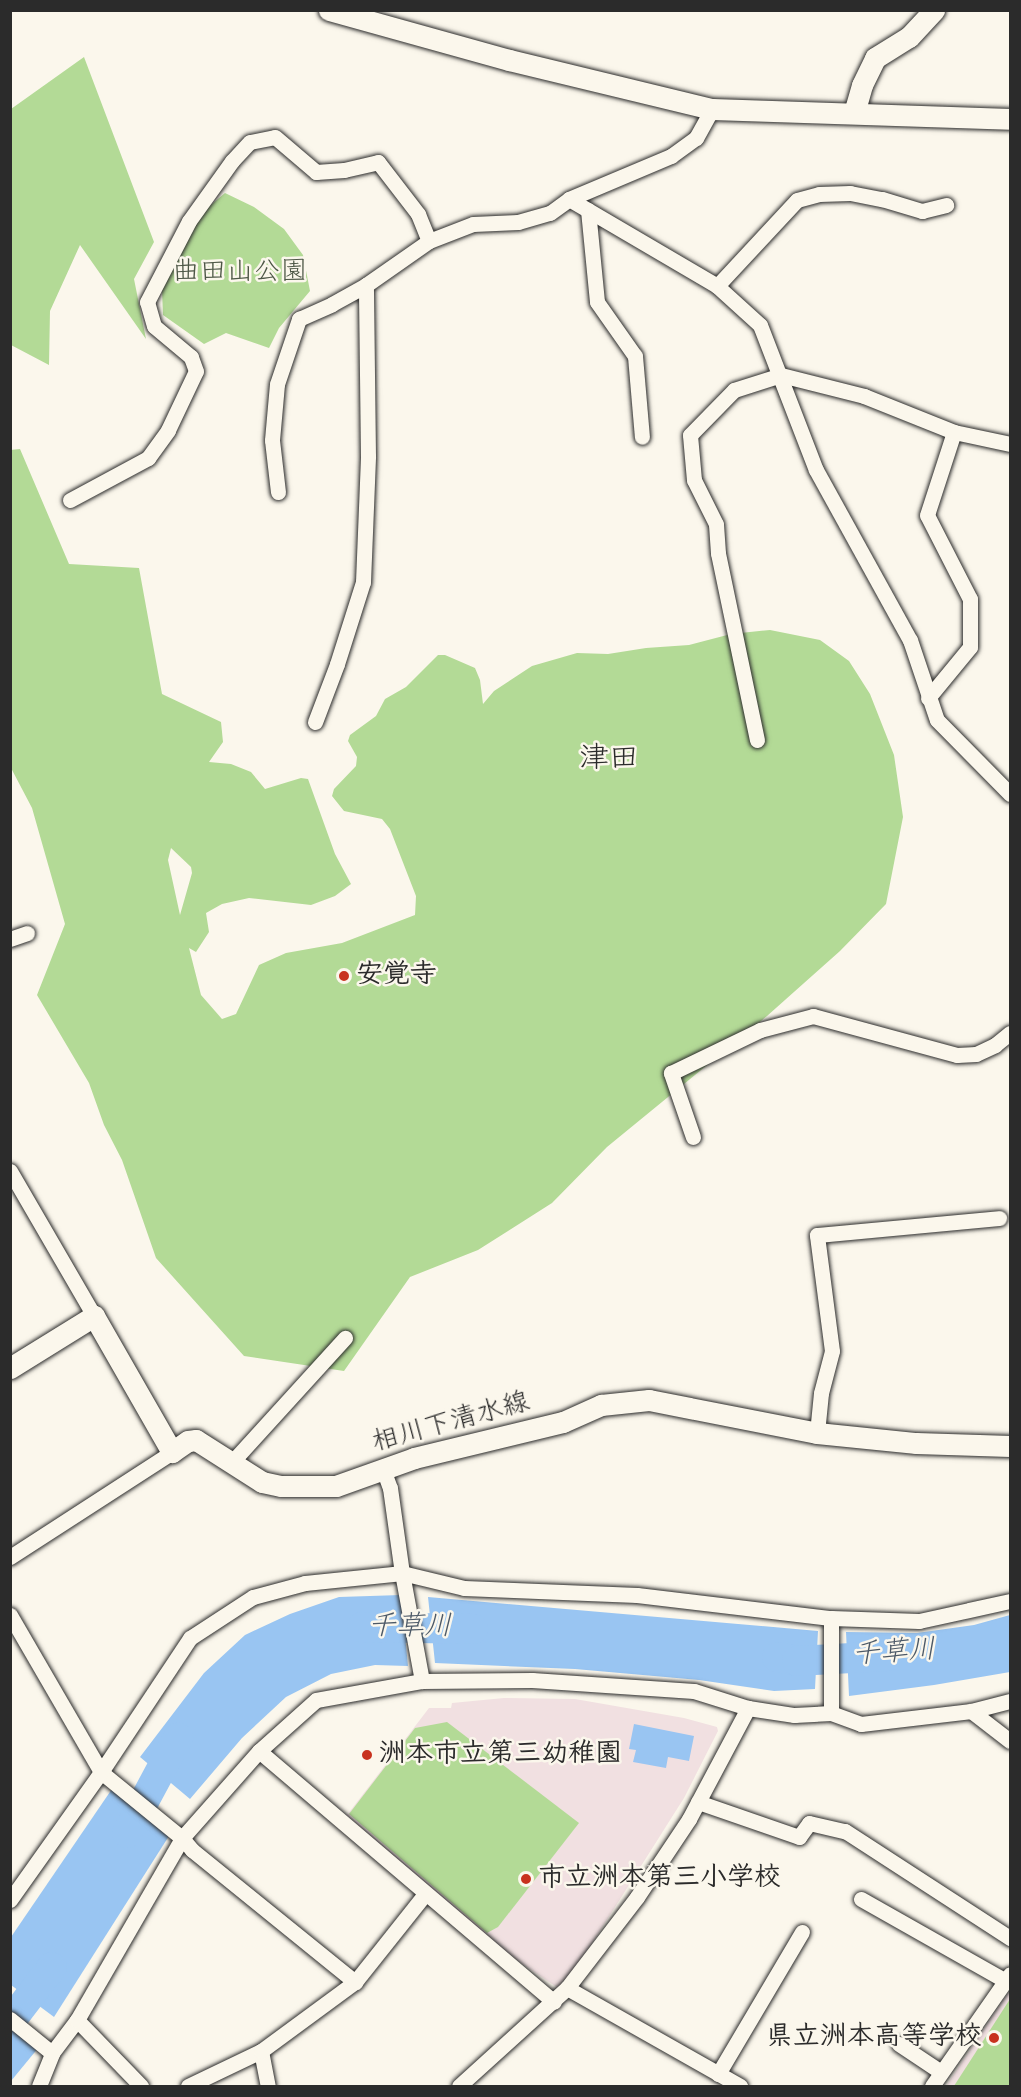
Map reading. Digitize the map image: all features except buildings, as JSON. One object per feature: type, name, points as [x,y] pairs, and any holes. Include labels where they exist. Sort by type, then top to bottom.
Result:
[{"type":"main road","points":[[329,10],[510,60],[712,109],[1011,119]]},
{"type":"main road","points":[[854,113],[862,85],[875,58],[909,37],[934,10]]},
{"type":"main road","points":[[10,1368],[94,1316],[172,1452]]},
{"type":"main road","name":"相川下清水線","points":[[172,1452],[188,1441],[196,1440],[262,1482],[281,1486],[336,1486],[414,1458],[563,1422],[602,1406],[649,1400],[816,1433],[916,1443],[1011,1446]]},
{"type":"street","points":[[278,492],[272,440],[277,384],[299,319],[366,285],[429,241],[473,224],[518,222],[550,213],[568,199],[671,156],[696,138],[712,109]]},
{"type":"street","points":[[70,500],[148,458],[168,430],[196,371],[191,357],[154,327],[147,302],[189,221],[232,161],[250,142],[275,137],[316,172],[344,170],[378,162],[418,214],[429,241]]},
{"type":"street","points":[[717,286],[796,200],[819,194],[850,193],[882,199],[921,211],[946,205]]},
{"type":"street","points":[[568,199],[717,286],[760,325],[816,470],[910,640],[937,720],[1011,794]]},
{"type":"street","points":[[588,210],[597,302],[635,356],[642,437]]},
{"type":"street","points":[[315,722],[337,664],[363,582],[368,456],[366,285]]},
{"type":"street","points":[[757,740],[718,553],[716,524],[694,480],[690,435],[734,390],[781,375],[864,396],[954,432],[1011,444]]},
{"type":"street","points":[[928,698],[970,647],[970,599],[927,515],[954,432]]},
{"type":"street","points":[[10,939],[27,933]]},
{"type":"street","points":[[693,1137],[671,1073],[760,1030],[813,1016],[957,1055],[976,1054],[995,1046],[1011,1033]]},
{"type":"street","points":[[10,1171],[94,1316]]},
{"type":"street","points":[[816,1433],[821,1393],[832,1351],[817,1235],[999,1218]]},
{"type":"street","points":[[232,1462],[345,1338]]},
{"type":"street","points":[[10,1557],[172,1452]]},
{"type":"street","points":[[383,1469],[390,1488],[402,1574],[422,1681]]},
{"type":"street","points":[[10,1900],[101,1772],[190,1638],[253,1597],[305,1582],[402,1574],[464,1588],[637,1595],[831,1618],[919,1621],[1011,1601]]},
{"type":"street","points":[[10,1615],[101,1772],[182,1838],[192,1850],[355,1982]]},
{"type":"street","points":[[831,1618],[831,1713]]},
{"type":"street","points":[[39,2086],[52,2054],[77,2020],[182,1838],[259,1751],[316,1700],[422,1681],[532,1680],[694,1691],[748,1708],[794,1715],[831,1713],[861,1724],[971,1711],[1011,1701]]},
{"type":"street","points":[[459,2086],[554,2002],[637,1897],[698,1802],[748,1708]]},
{"type":"street","points":[[971,1711],[1011,1741]]},
{"type":"street","points":[[259,1751],[554,2002]]},
{"type":"street","points":[[698,1802],[799,1837],[808,1823],[845,1832],[1011,1938]]},
{"type":"street","points":[[188,2086],[261,2051],[355,1982],[425,1894]]},
{"type":"street","points":[[861,1899],[1008,1977],[933,2086]]},
{"type":"street","points":[[718,2074],[774,1984],[802,1932]]},
{"type":"street","points":[[567,1988],[740,2086]]},
{"type":"street","points":[[10,2019],[52,2054]]},
{"type":"street","points":[[77,2020],[141,2086]]},
{"type":"street","points":[[898,2044],[941,2072]]},
{"type":"street","points":[[261,2051],[268,2086]]},
{"type":"shaded area","name":"市立洲本第三小学校","points":[[504,1698],[575,1699],[684,1718],[717,1727],[718,1731],[684,1798],[579,1964],[558,1988],[493,1944],[347,1815],[429,1708],[451,1708],[452,1703]]},
{"type":"shaded area","name":"県立洲本高等学校","points":[[1010,1990],[1010,2086],[946,2086]]},
{"type":"green space","points":[[84,57],[154,242],[134,279],[146,339],[80,245],[50,311],[49,365],[11,345],[11,109]]},
{"type":"green space","name":"曲田山公園","points":[[225,193],[254,207],[284,229],[303,255],[310,291],[279,328],[269,348],[226,333],[204,344],[163,315],[162,290],[200,214]]},
{"type":"green space","points":[[20,449],[69,564],[139,568],[162,694],[221,722],[223,742],[209,762],[231,764],[251,772],[265,789],[301,778],[308,779],[335,854],[351,884],[335,896],[311,905],[249,898],[222,904],[206,913],[209,932],[196,952],[189,948],[201,995],[222,1019],[236,1014],[259,965],[286,953],[342,943],[415,915],[416,896],[390,829],[382,819],[344,811],[332,796],[334,789],[356,766],[357,757],[348,741],[350,735],[376,716],[385,699],[406,687],[438,655],[445,655],[475,668],[480,680],[483,704],[494,691],[532,666],[577,653],[608,654],[689,645],[731,634],[770,630],[820,640],[849,661],[870,694],[894,755],[903,817],[886,904],[840,951],[767,1016],[607,1147],[552,1203],[478,1250],[410,1277],[344,1371],[244,1356],[156,1258],[122,1160],[104,1125],[89,1083],[37,995],[65,924],[32,808],[11,768],[10,450]],"holes":[[[171,848],[191,867],[192,873],[180,915],[168,860]]]},
{"type":"green space","points":[[447,1722],[579,1823],[498,1927],[487,1933],[349,1814],[415,1728]]},
{"type":"green space","name":"県立洲本高等学校","points":[[1010,1999],[1010,2086],[954,2086]]},
{"type":"water","points":[[401,1595],[408,1666],[375,1665],[331,1674],[286,1697],[242,1738],[190,1799],[140,1757],[204,1673],[245,1635],[290,1614],[339,1597]]},
{"type":"water","points":[[428,1597],[818,1631],[815,1689],[774,1691],[699,1680],[575,1669],[435,1663]]},
{"type":"water","points":[[1010,1615],[1010,1672],[849,1696],[846,1632],[917,1633],[974,1625]]},
{"type":"water","points":[[634,1724],[694,1736],[689,1761],[668,1757],[666,1768],[633,1762],[636,1750],[629,1749]]},
{"type":"water","points":[[114,1786],[169,1836],[54,2017],[11,1985],[11,1937]]},
{"type":"water","points":[[11,2025],[39,2047],[11,2081]]},
{"type":"waterway","name":"千草川","points":[[362,1627],[473,1629]]},
{"type":"waterway","name":"千草川","points":[[777,1657],[797,1661],[888,1656]]},
{"type":"waterway","name":"千草川","points":[[127,1833],[178,1738]]},
{"type":"waterway","name":"千草川","points":[[10,2022],[52,1967]]},
{"type":"place","name":"安覚寺","points":[[344,976]]},
{"type":"place","name":"洲本市立第三幼稚園","points":[[367,1755]]},
{"type":"place","name":"市立洲本第三小学校","points":[[526,1879]]},
{"type":"place","name":"県立洲本高等学校","points":[[994,2038]]},
{"type":"district","name":"津田","points":[[609,760]]}]
